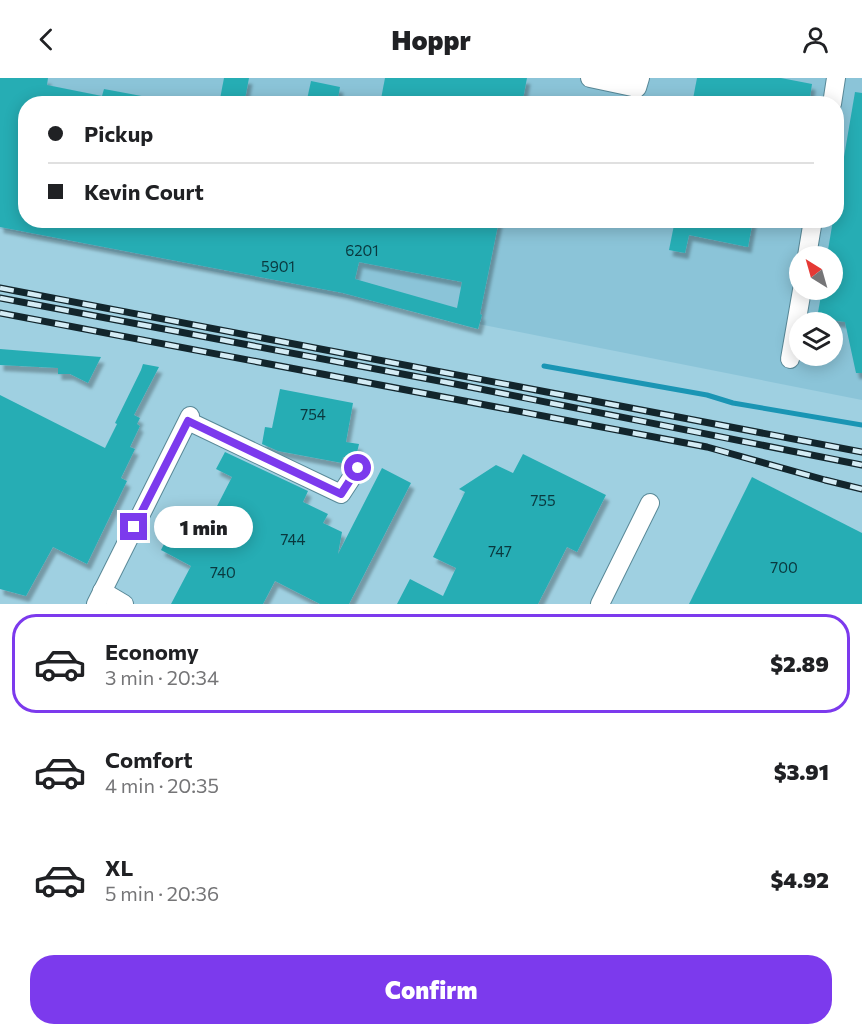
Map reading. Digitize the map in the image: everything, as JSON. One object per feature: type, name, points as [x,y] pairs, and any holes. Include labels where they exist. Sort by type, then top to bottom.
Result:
[{"type":"street","points":[[590,78],[637,88],[640,78]]},
{"type":"street","points":[[833,96],[836,78]]},
{"type":"street","points":[[809,246],[812,228]]},
{"type":"street","points":[[124,604],[99,598],[189,418],[341,494],[358,468]]},
{"type":"street","points":[[600,604],[650,503]]},
{"type":"shaded area","points":[[0,78],[862,78],[862,400],[0,229]]},
{"type":"building","points":[[0,78],[48,78],[47,85],[102,96],[18,96],[18,228],[497,228],[478,329],[343,293],[0,227]],"holes":[[[359,262],[462,282],[457,308],[355,279]]]},
{"type":"building","points":[[224,78],[249,78],[246,96],[221,96]]},
{"type":"building","points":[[385,78],[527,78],[524,96],[382,96]]},
{"type":"building","points":[[697,78],[781,78],[812,84],[810,96],[694,96]]},
{"type":"building","points":[[311,81],[340,87],[338,96],[308,96]]},
{"type":"building","points":[[104,89],[142,96],[102,96]]},
{"type":"building","points":[[855,92],[862,93],[862,373],[856,373],[845,322],[843,322],[843,312],[818,312],[820,300],[843,300],[843,246],[829,246],[832,228],[844,228],[844,157]]},
{"type":"building","points":[[673,228],[752,228],[748,247],[689,235],[685,253],[669,250]]},
{"type":"building","points":[[0,349],[101,357],[88,383],[70,374],[58,374],[58,368],[0,365]]},
{"type":"building","points":[[143,364],[159,367],[134,415],[140,418],[137,424],[140,426],[130,447],[135,449],[121,478],[127,481],[87,564],[53,547],[26,596],[0,589],[0,395],[105,448]]},
{"type":"building","points":[[280,389],[353,403],[346,442],[359,444],[356,457],[343,457],[342,463],[278,451],[262,444],[265,427],[272,428]]},
{"type":"building","points":[[225,452],[308,491],[303,502],[328,514],[323,523],[342,532],[338,554],[382,468],[411,483],[349,604],[320,604],[275,581],[263,604],[171,604],[191,566],[161,550],[171,530],[200,545],[218,513],[214,512],[232,477],[216,469]]},
{"type":"building","points":[[523,454],[606,495],[577,552],[567,547],[538,604],[397,604],[410,579],[443,596],[456,568],[433,557],[465,492],[459,489],[496,465],[513,473]]},
{"type":"building","points":[[752,477],[862,533],[862,604],[689,604]]},
{"type":"waterway","points":[[544,366],[707,395],[733,403],[862,425]]},
{"type":"railway","points":[[0,288],[862,452]]},
{"type":"railway","points":[[0,298],[450,383],[862,465]]},
{"type":"railway","points":[[0,313],[707,447],[862,489]]},
{"type":"route","points":[[134,527],[188,421],[341,494],[358,468]]}]
